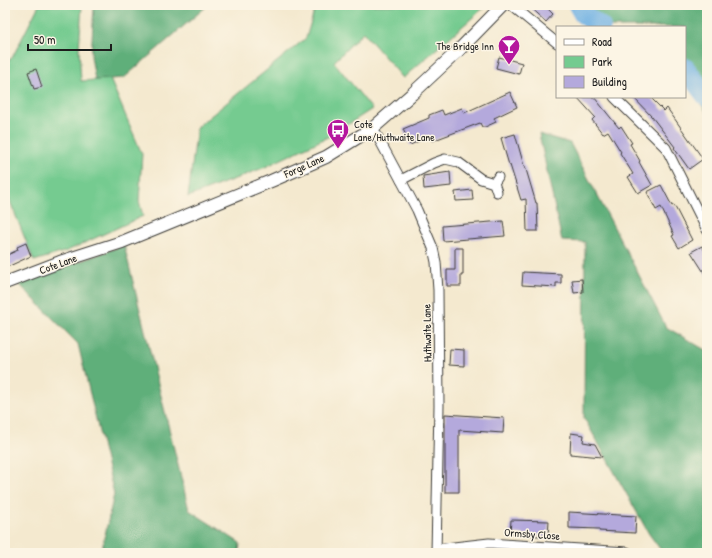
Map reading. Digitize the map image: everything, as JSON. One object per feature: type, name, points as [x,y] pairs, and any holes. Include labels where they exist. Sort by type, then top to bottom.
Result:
[{"type":"street","name":"Forge Lane","points":[[111,246],[250,190],[326,157],[373,128],[459,50],[503,5]]},
{"type":"street","points":[[511,5],[556,42]]},
{"type":"street","points":[[615,98],[666,148],[707,230]]},
{"type":"street","name":"Huthwaite Lane","points":[[373,128],[417,210],[433,248],[436,262],[438,290],[439,406],[436,551]]},
{"type":"street","points":[[401,180],[445,159],[458,162],[481,179],[497,184]]},
{"type":"street","name":"Cote Lane","points":[[5,283],[60,262],[111,246]]},
{"type":"street","name":"Ormsby Close","points":[[436,551],[489,543],[627,552]]},
{"type":"green space","points":[[39,5],[82,5],[79,49],[81,81],[110,79],[142,154],[139,201],[143,216],[67,251],[34,261],[5,189],[5,62],[12,58]]},
{"type":"green space","points":[[94,5],[208,5],[124,78],[95,80],[91,56]]},
{"type":"green space","points":[[316,5],[487,5],[403,78],[363,32],[334,62],[372,109],[332,135],[263,168],[188,197],[197,127],[306,38]]},
{"type":"green space","points":[[573,5],[707,5],[707,113],[686,82],[686,26],[593,26]]},
{"type":"green space","points":[[539,134],[570,143],[666,327],[707,351],[707,553],[663,553],[649,534],[584,418],[585,242],[562,241]]},
{"type":"green space","points":[[124,245],[189,510],[240,543],[239,553],[101,553],[114,494],[78,344],[19,284]]},
{"type":"building","points":[[527,5],[544,5],[553,14],[546,22]]},
{"type":"building","name":"The Bridge Inn","points":[[499,57],[522,63],[519,74],[496,68]]},
{"type":"building","points":[[36,69],[42,87],[34,89],[28,72]]},
{"type":"building","points":[[510,92],[517,107],[494,118],[496,122],[485,127],[482,127],[480,123],[432,141],[431,136],[410,145],[403,129],[429,118],[429,115],[442,110],[444,115],[462,108],[464,113]]},
{"type":"building","points":[[578,98],[595,98],[619,128],[621,126],[632,143],[630,144],[652,185],[638,193],[628,177],[633,174],[620,153],[621,152],[608,131],[603,134],[592,120],[595,117]]},
{"type":"building","points":[[634,98],[651,98],[664,111],[667,108],[703,159],[689,169],[674,148],[675,147],[652,117]]},
{"type":"building","points":[[515,134],[537,203],[538,231],[527,231],[526,199],[521,200],[501,138]]},
{"type":"building","points":[[450,172],[451,186],[424,189],[423,176]]},
{"type":"building","points":[[661,185],[672,206],[674,205],[692,240],[679,248],[672,236],[674,235],[661,207],[656,210],[647,192]]},
{"type":"building","points":[[472,190],[473,200],[456,201],[455,192]]},
{"type":"building","points":[[503,221],[505,236],[443,241],[442,226]]},
{"type":"building","points":[[26,243],[31,256],[5,268],[5,256],[18,250],[17,247]]},
{"type":"building","points":[[702,246],[707,254],[707,277],[691,252]]},
{"type":"building","points":[[455,248],[463,248],[463,275],[461,275],[461,286],[447,286],[447,270],[455,270]]},
{"type":"building","points":[[523,272],[561,274],[561,283],[556,283],[556,287],[522,285]]},
{"type":"building","points":[[582,279],[583,292],[574,293],[572,280]]},
{"type":"building","points":[[450,349],[464,350],[464,366],[449,365]]},
{"type":"building","points":[[445,414],[504,418],[503,433],[459,430],[459,492],[445,492]]},
{"type":"building","points":[[571,433],[584,435],[583,442],[595,444],[602,457],[570,454]]},
{"type":"building","points":[[569,512],[636,516],[635,533],[599,531],[599,529],[569,528]]},
{"type":"building","points":[[511,520],[549,521],[548,537],[510,533]]},
{"type":"waterway","points":[[578,5],[583,14],[600,26]]},
{"type":"waterway","points":[[686,69],[707,97]]},
{"type":"place","name":"The Bridge Inn","points":[[509,66]]},
{"type":"place","name":"Cote Lane/Huthwaite Lane","points":[[338,150]]}]
